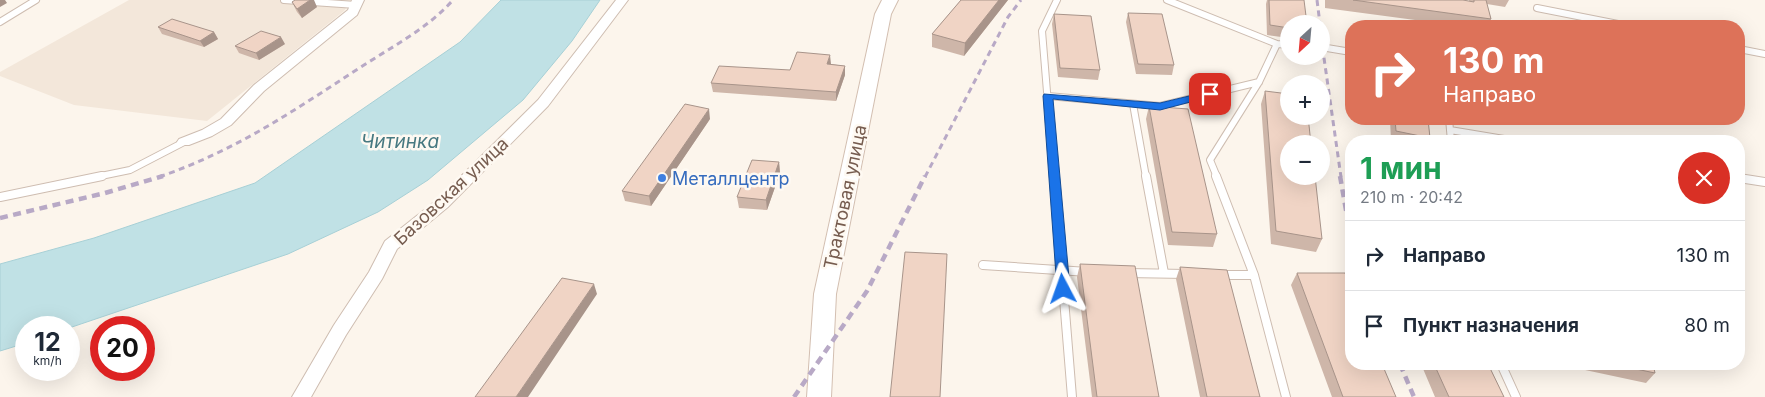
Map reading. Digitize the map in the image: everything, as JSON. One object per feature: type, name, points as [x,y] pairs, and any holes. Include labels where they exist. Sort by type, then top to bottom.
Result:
[{"type":"main road","name":"Трактовая улица","points":[[819,397],[825,294],[883,14],[890,0]]},
{"type":"street","name":"Базовская улица","points":[[301,397],[340,330],[376,275],[391,245],[443,203],[543,103],[622,0]]},
{"type":"street","points":[[184,142],[207,133],[226,122],[259,88],[353,12],[357,3]]},
{"type":"lane","points":[[0,22],[36,0]]},
{"type":"lane","points":[[284,0],[357,3]]},
{"type":"lane","points":[[1057,0],[1042,31],[1072,397]]},
{"type":"lane","points":[[1167,0],[1280,44]]},
{"type":"lane","points":[[1537,8],[1598,20]]},
{"type":"lane","points":[[1277,44],[1259,82],[1210,160],[1254,276],[1286,397]]},
{"type":"lane","points":[[1330,48],[1345,51]]},
{"type":"lane","points":[[1745,50],[1765,54]]},
{"type":"lane","points":[[1048,96],[1160,106],[1259,82]]},
{"type":"lane","points":[[1133,104],[1164,273]]},
{"type":"lane","points":[[1450,125],[1450,135]]},
{"type":"lane","points":[[1450,130],[1480,135]]},
{"type":"lane","points":[[0,197],[130,170],[184,142]]},
{"type":"lane","points":[[1745,179],[1765,182]]},
{"type":"lane","points":[[983,265],[1099,272]]},
{"type":"lane","points":[[1118,272],[1191,274]]},
{"type":"lane","points":[[1209,274],[1254,276]]},
{"type":"lane","points":[[1505,370],[1516,397]]},
{"type":"shaded area","points":[[129,0],[352,0],[344,11],[207,121],[74,105],[0,76],[0,72]]},
{"type":"water","name":"Читинка","points":[[501,0],[600,0],[572,41],[523,100],[428,180],[378,212],[288,254],[105,316],[90,316],[90,321],[80,324],[80,316],[15,316],[15,346],[0,351],[0,264],[94,238],[255,183],[460,42]]},
{"type":"building","points":[[295,0],[310,0],[297,9],[292,2]]},
{"type":"building","points":[[961,0],[999,0],[965,43],[932,34]]},
{"type":"building","points":[[1269,0],[1304,0],[1306,15],[1280,15],[1280,27],[1270,25]]},
{"type":"building","points":[[1353,0],[1463,0],[1474,2],[1474,0],[1486,0],[1491,19]]},
{"type":"building","points":[[1128,13],[1162,14],[1174,65],[1138,64]]},
{"type":"building","points":[[1054,14],[1091,16],[1100,70],[1060,68]]},
{"type":"building","points":[[172,19],[214,32],[200,41],[158,27]]},
{"type":"building","points":[[261,31],[281,37],[256,53],[235,46]]},
{"type":"building","points":[[797,52],[830,55],[827,64],[845,66],[836,92],[711,83],[719,66],[790,70]]},
{"type":"building","points":[[1265,91],[1280,93],[1280,125],[1309,125],[1310,135],[1280,135],[1280,185],[1316,185],[1322,239],[1276,231]]},
{"type":"building","points":[[685,104],[709,109],[649,196],[622,191]]},
{"type":"building","points":[[1149,106],[1188,109],[1217,234],[1172,232]]},
{"type":"building","points":[[1396,125],[1429,125],[1430,135],[1415,135],[1396,131]]},
{"type":"building","points":[[752,160],[779,162],[766,200],[737,197]]},
{"type":"building","points":[[905,252],[947,254],[940,397],[890,397]]},
{"type":"building","points":[[1080,264],[1135,266],[1159,397],[1097,397]]},
{"type":"building","points":[[1180,267],[1227,270],[1260,397],[1207,397]]},
{"type":"building","points":[[1297,273],[1345,273],[1345,370],[1385,370],[1396,397],[1343,397]]},
{"type":"building","points":[[562,278],[594,284],[516,397],[475,397]]},
{"type":"building","points":[[1437,370],[1491,370],[1504,397],[1449,397]]},
{"type":"building","points":[[1641,370],[1654,370],[1655,373]]},
{"type":"railway","points":[[159,177],[214,155],[288,114],[409,36],[432,20],[453,0]]},
{"type":"railway","points":[[925,177],[1008,17],[1021,0]]},
{"type":"railway","points":[[1317,0],[1319,15]]},
{"type":"railway","points":[[1325,65],[1341,177]]},
{"type":"railway","points":[[0,218],[105,193],[163,176]]},
{"type":"railway","points":[[794,397],[867,291],[925,176]]},
{"type":"railway","points":[[1340,176],[1345,204]]},
{"type":"railway","points":[[1403,370],[1414,397]]},
{"type":"place","name":"Металлцентр","points":[[662,178]]},
{"type":"route","points":[[1063,289],[1048,96],[1160,106],[1210,94]]}]
